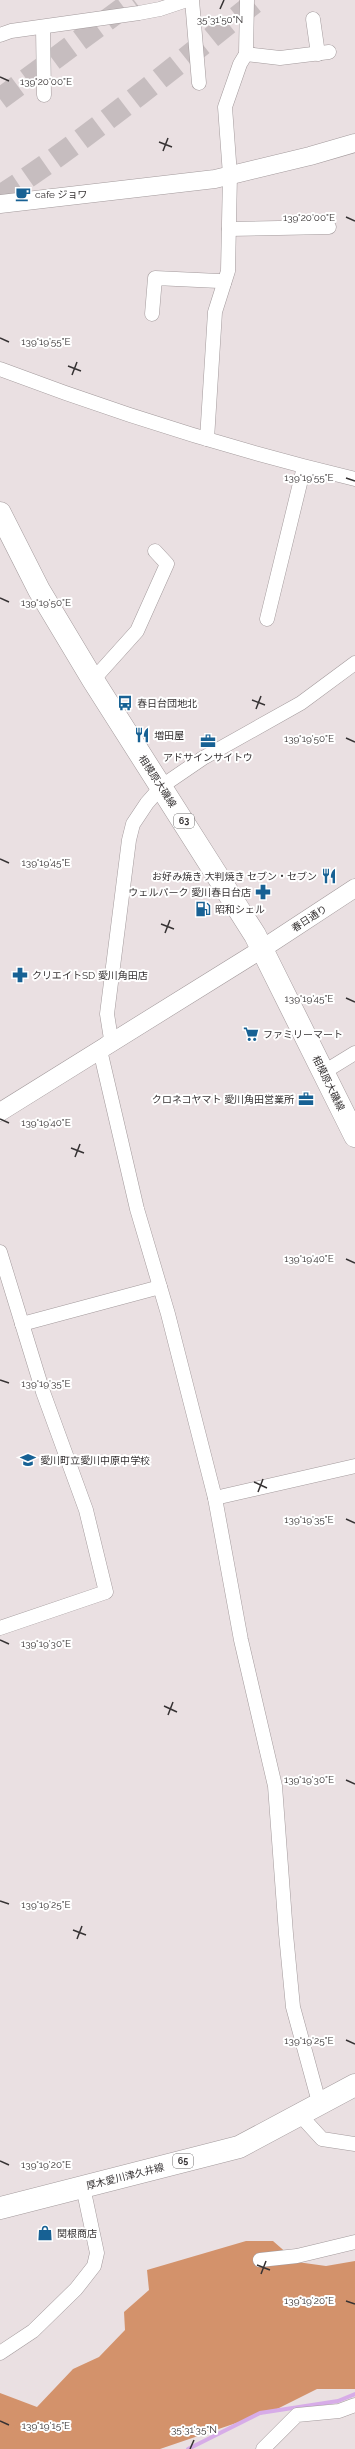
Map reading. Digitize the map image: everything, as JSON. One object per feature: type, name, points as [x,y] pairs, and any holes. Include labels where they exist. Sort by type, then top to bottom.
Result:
[{"type":"main road","name":"相模原大磯線","points":[[0,514],[39,590],[93,680],[162,786],[262,949],[355,1136]]},
{"type":"main road","name":"厚木愛川津久井線","points":[[0,2208],[239,2147],[310,2111],[355,2085]]},
{"type":"street","points":[[0,35],[139,7],[160,9],[186,0]]},
{"type":"street","points":[[192,0],[199,83]]},
{"type":"street","points":[[207,439],[215,312],[228,271],[230,175],[225,106],[240,64],[246,54],[247,0]]},
{"type":"street","points":[[246,54],[280,58],[323,53],[313,19]]},
{"type":"street","points":[[43,27],[44,95]]},
{"type":"street","points":[[0,204],[186,183],[230,175],[355,143]]},
{"type":"street","points":[[229,229],[329,227]]},
{"type":"street","points":[[152,314],[155,278],[219,281],[224,284]]},
{"type":"street","points":[[0,369],[65,394],[207,439],[304,467],[355,479]]},
{"type":"street","points":[[267,619],[304,467]]},
{"type":"street","points":[[93,680],[136,631],[167,564],[155,551]]},
{"type":"street","points":[[355,663],[301,702],[203,758],[162,786],[133,824],[107,1014],[111,1038],[100,1050],[136,1209],[160,1287],[215,1498],[241,1640],[275,1786],[293,2007],[310,2111],[322,2139],[355,2144]]},
{"type":"street","name":"春日通り","points":[[0,1112],[262,949],[355,888]]},
{"type":"street","points":[[324,1072],[355,1053]]},
{"type":"street","points":[[0,1252],[43,1392],[86,1510],[106,1592],[0,1628]]},
{"type":"street","points":[[22,1324],[160,1287]]},
{"type":"street","points":[[215,1498],[355,1466]]},
{"type":"street","points":[[0,2353],[33,2331],[76,2290],[94,2266],[97,2252],[83,2187]]},
{"type":"street","points":[[260,2260],[297,2256],[355,2242]]},
{"type":"street","points":[[263,2449],[297,2415],[339,2411],[355,2405]]},
{"type":"shaded area","points":[[246,2241],[273,2241],[297,2262],[326,2266],[355,2261],[355,2389],[317,2389],[277,2409],[160,2449],[0,2449],[0,2393],[37,2407],[73,2369],[99,2357],[125,2330],[124,2312],[149,2290],[147,2270]]},
{"type":"waterway","points":[[188,2449],[260,2413],[338,2401],[355,2394]]},
{"type":"tunnel","points":[[0,99],[134,0]]},
{"type":"tunnel","points":[[0,196],[99,126],[258,0]]},
{"type":"place","name":"cafe ジョワ","points":[[23,194]]},
{"type":"place","name":"春日台団地北","points":[[125,703]]},
{"type":"place","name":"増田屋","points":[[142,735]]},
{"type":"place","name":"アドサインサイトウ","points":[[208,741]]},
{"type":"place","name":"お好み焼き 大判焼き セブン・セブン","points":[[329,876]]},
{"type":"place","name":"ウェルパーク 愛川春日台店","points":[[263,892]]},
{"type":"place","name":"昭和シェル","points":[[203,909]]},
{"type":"place","name":"クリエイトSD 愛川角田店","points":[[20,975]]},
{"type":"place","name":"ファミリーマート","points":[[251,1034]]},
{"type":"place","name":"クロネコヤマト 愛川角田営業所","points":[[306,1099]]},
{"type":"place","name":"愛川町立愛川中原中学校","points":[[28,1460]]},
{"type":"place","name":"関根商店","points":[[45,2233]]}]
